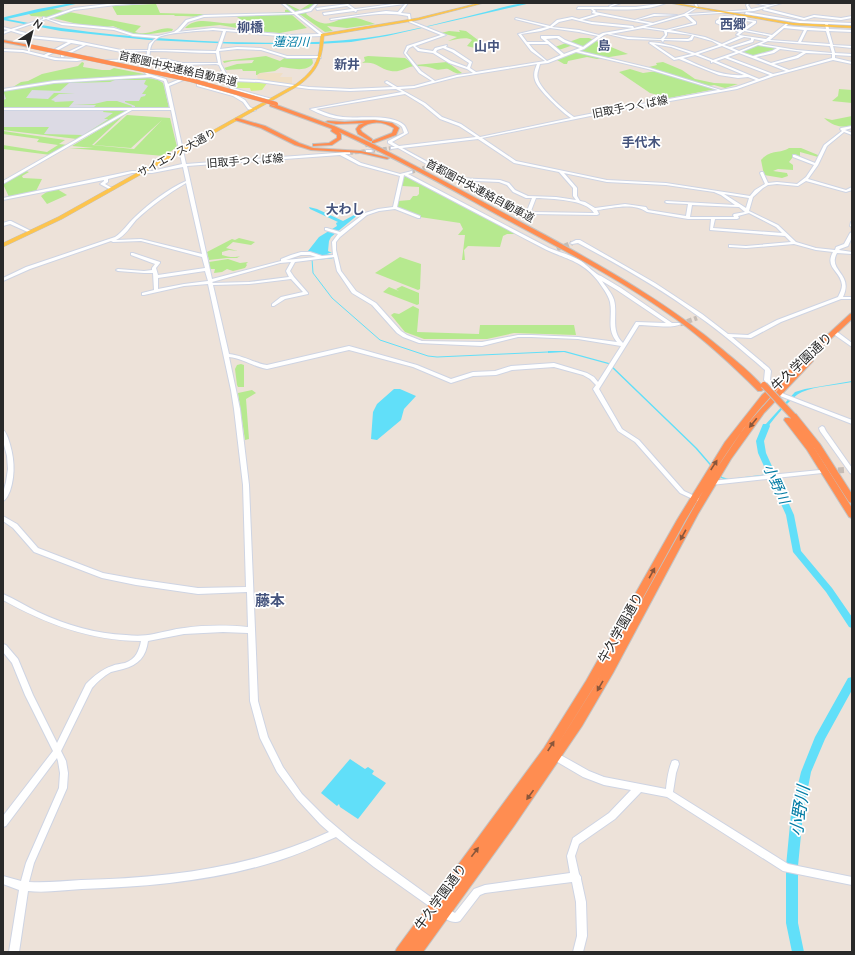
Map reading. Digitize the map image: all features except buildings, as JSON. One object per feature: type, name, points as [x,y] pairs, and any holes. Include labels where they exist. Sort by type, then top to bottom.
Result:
[{"type":"highway","name":"首都圏中央連絡自動車道","points":[[3,42],[187,81],[290,108],[357,136],[419,166],[586,255],[654,295],[691,321],[727,350],[817,446],[852,500]]},
{"type":"highway","name":"首都圏中央連絡自動車道","points":[[273,103],[369,144],[593,263],[649,297],[705,337],[763,387]]},
{"type":"highway","points":[[290,108],[334,123],[379,122],[388,123],[397,128],[394,134],[374,141],[392,133],[394,129],[390,125],[372,123],[363,125],[358,129],[362,135],[419,166]]},
{"type":"highway","points":[[238,119],[261,124],[299,142],[321,148],[338,148],[360,145],[338,149],[311,148]]},
{"type":"highway","points":[[238,119],[263,127],[297,144],[311,148],[328,151],[361,152],[378,155],[452,188]]},
{"type":"highway","points":[[299,142],[320,145],[330,144],[339,139],[340,136],[337,132],[312,120]]},
{"type":"highway","name":"牛久学園通り","points":[[401,952],[439,909],[520,809],[557,756],[599,688],[728,444],[753,411],[836,333],[852,315]]},
{"type":"highway","name":"牛久学園通り","points":[[836,333],[852,322]]},
{"type":"highway","name":"牛久学園通り","points":[[415,952],[439,909],[564,726],[698,499],[711,483],[776,390]]},
{"type":"highway","name":"首都圏中央連絡自動車道","points":[[790,418],[852,515]]},
{"type":"main road","points":[[410,19],[478,3]]},
{"type":"main road","points":[[322,35],[410,19],[483,3]]},
{"type":"main road","points":[[670,3],[788,23],[852,27]]},
{"type":"main road","name":"サイエンス大通り","points":[[3,245],[32,232],[111,190],[254,110],[273,103],[313,72],[320,57],[322,35]]},
{"type":"street","points":[[3,33],[66,11],[87,7],[147,3]]},
{"type":"street","points":[[282,3],[293,14],[322,35]]},
{"type":"street","points":[[174,33],[187,21],[204,16],[293,14],[310,10],[317,3]]},
{"type":"street","points":[[318,8],[322,3]]},
{"type":"street","points":[[318,8],[338,3],[345,4],[362,15]]},
{"type":"street","points":[[321,12],[386,3]]},
{"type":"street","points":[[400,12],[406,3]]},
{"type":"street","points":[[324,14],[406,3]]},
{"type":"street","points":[[602,8],[620,3]]},
{"type":"street","points":[[578,8],[648,7],[666,3]]},
{"type":"street","points":[[225,30],[218,51],[220,64],[226,76],[232,80],[355,90],[414,87],[475,73],[547,62],[583,48],[599,36],[640,28],[680,16],[696,8],[695,3]]},
{"type":"street","points":[[749,3],[747,5],[750,10]]},
{"type":"street","points":[[754,3],[771,6]]},
{"type":"street","points":[[685,14],[750,10],[781,3]]},
{"type":"street","points":[[318,8],[345,4]]},
{"type":"street","points":[[373,4],[385,12]]},
{"type":"street","points":[[578,8],[589,4]]},
{"type":"street","points":[[328,17],[404,6]]},
{"type":"street","points":[[318,8],[332,20],[385,12],[400,12],[409,15],[410,19],[423,27],[444,35],[413,45],[406,49],[405,53],[420,72],[435,82]]},
{"type":"street","points":[[547,62],[532,50],[528,43],[519,34],[541,30],[550,27],[558,21],[572,18],[578,13],[578,8]]},
{"type":"street","points":[[732,28],[763,8]]},
{"type":"street","points":[[763,8],[827,26],[852,31]]},
{"type":"street","points":[[591,9],[594,11],[593,12],[599,14],[653,24]]},
{"type":"street","points":[[737,11],[804,20],[819,12]]},
{"type":"street","points":[[578,20],[599,14]]},
{"type":"street","points":[[665,31],[695,23],[685,14]]},
{"type":"street","points":[[634,20],[654,16],[680,16]]},
{"type":"street","points":[[814,16],[841,19],[852,17]]},
{"type":"street","points":[[774,36],[742,31],[717,22],[724,17],[754,22],[742,31],[737,35],[780,48],[852,55]]},
{"type":"street","points":[[44,18],[62,24],[114,29],[155,38],[174,33],[205,30],[225,30],[289,36],[322,35]]},
{"type":"street","points":[[572,18],[592,23],[665,31],[712,40],[789,71]]},
{"type":"street","points":[[516,19],[550,27],[579,30],[599,36]]},
{"type":"street","points":[[612,25],[616,21],[623,19]]},
{"type":"street","points":[[712,62],[767,40],[774,36],[788,23]]},
{"type":"street","points":[[784,27],[806,30],[827,26],[852,24]]},
{"type":"street","points":[[612,25],[626,30]]},
{"type":"street","points":[[827,26],[834,56],[832,59],[851,63]]},
{"type":"street","points":[[3,28],[26,34],[30,37],[72,41],[115,50],[169,50],[188,52],[218,51],[237,48],[261,49],[287,57],[320,57]]},
{"type":"street","points":[[541,30],[547,34]]},
{"type":"street","points":[[799,43],[806,30]]},
{"type":"street","points":[[662,39],[666,35],[665,31]]},
{"type":"street","points":[[530,33],[555,34],[564,41],[583,48]]},
{"type":"street","points":[[541,34],[541,36],[556,52],[564,56]]},
{"type":"street","points":[[607,34],[623,38],[688,40],[693,36]]},
{"type":"street","points":[[744,36],[694,55],[675,59],[650,44],[663,44],[694,55],[759,80]]},
{"type":"street","points":[[543,38],[558,37]]},
{"type":"street","points":[[155,38],[150,44],[148,51],[146,73],[165,80],[168,86],[234,390],[244,463],[254,701],[257,720],[268,751],[289,786],[312,812],[336,833],[453,918],[457,918],[477,892],[486,888],[577,877]]},
{"type":"street","points":[[431,39],[441,42],[446,46],[444,47]]},
{"type":"street","points":[[662,39],[663,44]]},
{"type":"street","points":[[729,48],[752,40],[852,47]]},
{"type":"street","points":[[45,56],[72,41]]},
{"type":"street","points":[[528,43],[549,43]]},
{"type":"street","points":[[760,43],[802,47],[802,51]]},
{"type":"street","points":[[55,59],[86,44]]},
{"type":"street","points":[[413,45],[419,50],[434,52],[455,64],[468,68],[475,73]]},
{"type":"street","points":[[434,52],[436,49],[444,47],[453,51],[470,63],[468,68]]},
{"type":"street","points":[[753,57],[773,52],[780,48]]},
{"type":"street","points":[[3,50],[17,50],[55,59],[77,60],[93,58],[117,62],[168,60],[182,64],[220,64]]},
{"type":"street","points":[[117,62],[127,51]]},
{"type":"street","points":[[576,51],[646,67],[664,74],[722,90]]},
{"type":"street","points":[[771,64],[798,57],[807,51]]},
{"type":"street","points":[[848,55],[851,63]]},
{"type":"street","points":[[107,61],[110,57]]},
{"type":"street","points":[[725,57],[773,75]]},
{"type":"street","points":[[680,58],[717,75],[731,77],[747,76]]},
{"type":"street","name":"旧取手つくば線","points":[[392,148],[477,138],[572,118],[722,90],[832,59]]},
{"type":"street","points":[[539,64],[536,70],[537,80],[540,87],[566,114],[572,118]]},
{"type":"street","points":[[3,90],[54,82],[151,76]]},
{"type":"street","points":[[168,86],[185,78],[226,76]]},
{"type":"street","points":[[232,80],[230,83],[231,89],[273,103]]},
{"type":"street","points":[[387,82],[424,104],[441,118],[460,125],[477,138],[516,162],[607,181],[666,184],[751,197]]},
{"type":"street","points":[[198,85],[233,94],[244,101],[249,108],[254,110]]},
{"type":"street","points":[[414,87],[414,89],[404,93],[312,109],[342,119],[379,118],[399,122],[406,129],[406,133],[389,142],[456,178],[500,181],[508,184],[518,193],[534,198],[556,198],[579,202],[594,208],[626,205],[646,208],[648,211],[688,218],[737,218],[735,215],[749,212]]},
{"type":"street","points":[[233,94],[240,91]]},
{"type":"street","points":[[3,109],[172,109]]},
{"type":"street","points":[[3,183],[131,110]]},
{"type":"street","points":[[749,212],[751,197],[760,187],[767,184],[782,183],[798,185],[806,180],[816,165],[824,147],[844,132],[842,129],[852,127]]},
{"type":"street","points":[[844,132],[852,134]]},
{"type":"street","name":"旧取手つくば線","points":[[3,199],[132,172],[155,172],[185,165],[349,153]]},
{"type":"street","points":[[341,154],[360,164],[403,175],[568,256],[586,266],[598,277],[619,289],[671,325]]},
{"type":"street","points":[[794,156],[816,165]]},
{"type":"street","points":[[427,167],[432,166]]},
{"type":"street","points":[[403,175],[411,172]]},
{"type":"street","points":[[561,172],[575,188],[576,196],[579,202]]},
{"type":"street","points":[[762,173],[767,184]]},
{"type":"street","points":[[395,208],[403,175]]},
{"type":"street","points":[[106,178],[106,182],[102,184],[111,190]]},
{"type":"street","points":[[806,180],[846,191],[852,188]]},
{"type":"street","points":[[111,241],[124,233],[133,220],[188,181]]},
{"type":"street","points":[[714,191],[728,197],[749,212],[777,226],[794,243]]},
{"type":"street","points":[[534,198],[529,211],[532,213],[597,214],[594,208]]},
{"type":"street","points":[[667,202],[739,206]]},
{"type":"street","points":[[688,218],[690,203]]},
{"type":"street","points":[[419,216],[395,208],[378,210],[366,214],[340,233],[334,242],[335,256],[339,271],[354,292],[374,304],[402,335],[416,341],[426,342],[482,344],[518,336],[531,336],[578,338],[624,345]]},
{"type":"street","points":[[713,219],[711,229],[787,235]]},
{"type":"street","points":[[3,225],[10,222],[32,232]]},
{"type":"street","points":[[328,230],[340,233]]},
{"type":"street","points":[[840,298],[845,290],[843,279],[834,266],[832,259],[838,248],[846,245],[852,233]]},
{"type":"street","points":[[3,280],[28,268],[84,248],[111,241],[141,240],[204,256]]},
{"type":"street","points":[[572,243],[578,241],[612,259],[667,292],[727,335],[767,369],[767,380],[776,390],[791,399],[827,411],[852,422]]},
{"type":"street","points":[[731,246],[746,247],[794,243],[808,247],[852,253]]},
{"type":"street","points":[[280,262],[293,255],[304,252],[309,252],[321,257]]},
{"type":"street","points":[[133,254],[158,263],[154,268],[156,277],[156,291]]},
{"type":"street","points":[[144,294],[211,282],[280,262],[335,256]]},
{"type":"street","points":[[274,305],[283,298],[306,293],[292,278],[288,271],[294,260]]},
{"type":"street","points":[[156,277],[208,269]]},
{"type":"street","points":[[118,270],[144,272],[155,271]]},
{"type":"street","points":[[598,277],[612,303],[613,333],[616,339],[624,345]]},
{"type":"street","points":[[211,282],[249,283],[292,278]]},
{"type":"street","points":[[727,335],[750,337],[779,321],[840,298],[852,298]]},
{"type":"street","points":[[679,324],[638,323],[596,389],[620,430],[637,441],[679,489],[698,499]]},
{"type":"street","points":[[836,333],[852,345]]},
{"type":"street","points":[[226,355],[237,355],[267,367],[349,348],[408,364],[451,381],[473,374],[496,373],[511,368],[548,365],[586,374],[592,378],[598,386]]},
{"type":"street","points":[[822,428],[822,431],[850,470]]},
{"type":"street","points":[[3,432],[9,449],[6,473],[10,478],[3,499]]},
{"type":"street","points":[[711,483],[820,472]]},
{"type":"street","points":[[3,518],[15,526],[36,550],[102,575],[136,582],[198,591],[249,589]]},
{"type":"street","points":[[3,597],[62,625],[102,635],[145,638],[188,631],[235,628],[251,630]]},
{"type":"street","points":[[3,822],[58,750],[89,686],[94,680],[112,668],[134,663],[140,658],[143,652],[145,638]]},
{"type":"street","points":[[3,647],[15,662],[29,695],[58,750],[62,761],[63,788],[30,863],[24,886],[14,952]]},
{"type":"street","points":[[557,756],[586,774],[604,781],[669,794],[786,868],[852,881]]},
{"type":"street","points":[[669,794],[675,764]]},
{"type":"street","points":[[578,952],[582,936],[581,902],[577,877],[571,856],[576,841],[612,816],[639,788]]},
{"type":"street","points":[[3,880],[24,886],[104,885],[206,873],[284,855],[336,833]]},
{"type":"shaded area","points":[[260,73],[283,73],[280,77],[292,77],[292,84],[269,81],[262,90],[251,91],[250,88],[233,88],[232,81],[258,80],[257,75]]},
{"type":"shaded area","points":[[101,78],[152,78],[161,80],[166,89],[170,108],[130,109],[78,139],[3,130],[3,90]]},
{"type":"green space","points":[[285,3],[300,10],[311,3],[316,3],[306,14],[321,23],[327,24],[341,19],[356,18],[375,24],[347,28],[327,26],[333,31],[325,32],[301,15],[292,15],[307,28],[280,33],[254,31],[220,25],[185,28],[191,24],[204,21],[226,23],[239,22],[240,19],[232,15],[285,12],[285,10],[291,9]]},
{"type":"green space","points":[[156,4],[160,13],[221,15],[117,15],[112,6]]},
{"type":"green space","points":[[49,8],[141,26],[135,32],[140,33],[164,28],[173,29],[172,31],[143,35],[132,34],[113,26],[102,28],[86,26],[49,17],[31,16],[29,14]]},
{"type":"green space","points":[[459,30],[466,31],[478,40],[497,47],[478,49],[467,46],[472,40],[470,39],[464,38],[448,41],[457,37],[441,33],[449,31],[460,32]]},
{"type":"green space","points":[[580,38],[589,38],[628,54],[597,59],[587,57],[568,61],[567,64],[557,60],[580,50],[576,48],[580,46],[576,44],[559,50],[555,47]]},
{"type":"green space","points":[[757,44],[780,48],[753,57],[738,51]]},
{"type":"green space","points":[[266,56],[280,61],[286,57],[312,58],[313,63],[307,68],[303,69],[281,67],[275,71],[260,73],[257,75],[256,71],[243,71],[242,69],[226,70],[224,68],[237,64],[252,63],[254,60],[224,63],[223,61]]},
{"type":"green space","points":[[364,57],[405,58],[415,65],[447,62],[462,73],[456,73],[448,69],[437,70],[420,66],[391,71],[375,64],[362,63],[365,61]]},
{"type":"green space","points":[[82,62],[84,63],[83,67],[102,70],[110,70],[114,68],[149,76],[93,78],[13,87],[21,82],[28,81],[42,74],[78,66]]},
{"type":"green space","points":[[663,62],[682,70],[695,79],[714,83],[738,84],[725,88],[714,85],[709,86],[716,89],[669,98],[650,93],[619,72],[630,69],[643,73],[657,71],[649,67],[657,65],[656,63]]},
{"type":"green space","points":[[148,78],[158,80],[163,83],[169,108],[135,108],[135,106],[125,101],[139,101],[141,97],[145,96],[146,94],[142,94],[148,86],[144,84],[146,80],[115,80],[110,82],[69,83],[60,91],[32,90],[26,98],[48,99],[54,93],[75,93],[59,94],[51,100],[55,101],[54,102],[74,101],[68,108],[3,108],[3,100],[6,99],[3,90],[75,81]]},
{"type":"green space","points":[[232,81],[267,83],[262,90],[251,91],[250,88],[233,88]]},
{"type":"green space","points":[[839,89],[852,90],[852,103],[832,101],[838,96]]},
{"type":"green space","points":[[107,101],[117,101],[132,106],[131,108],[70,108],[94,107],[96,105],[73,105],[94,104]]},
{"type":"green space","points":[[104,110],[128,110],[77,139],[3,130],[3,127],[49,127],[44,134],[83,135],[107,120],[108,119],[104,119],[113,113],[103,112]]},
{"type":"green space","points":[[124,115],[92,145],[134,149],[162,120],[131,148],[94,145],[127,115],[170,118],[177,147],[164,156],[69,148],[94,148],[72,146]]},
{"type":"green space","points":[[852,116],[852,126],[848,127],[834,125],[824,118],[832,120]]},
{"type":"green space","points":[[3,131],[65,140],[59,144],[68,145],[51,155],[3,149],[3,145],[47,152],[58,145],[37,142],[39,139],[3,134]]},
{"type":"green space","points":[[789,148],[801,148],[818,155],[818,157],[800,152],[800,156],[793,157],[789,162],[793,165],[793,170],[778,169],[773,171],[787,173],[788,176],[782,178],[764,175],[761,160],[768,154]]},
{"type":"green space","points":[[26,171],[29,172],[22,176],[23,178],[42,179],[36,191],[9,197],[3,184]]},
{"type":"green space","points":[[403,177],[409,177],[516,234],[507,234],[503,236],[500,247],[468,246],[464,250],[465,260],[462,260],[465,235],[458,235],[463,229],[460,223],[420,217],[397,207],[398,201],[410,200],[413,196],[417,196],[419,194],[419,187],[402,186]]},
{"type":"green space","points":[[57,189],[67,195],[47,204],[41,196],[48,191]]},
{"type":"green space","points":[[239,238],[255,242],[251,245],[233,242],[226,248],[238,251],[229,250],[222,252],[222,255],[234,257],[240,256],[237,258],[209,260],[207,252],[232,239],[235,240]]},
{"type":"green space","points":[[400,257],[421,264],[420,289],[418,290],[375,273]]},
{"type":"green space","points":[[228,259],[240,263],[248,262],[245,268],[233,271],[227,269],[222,272],[214,273],[215,269],[210,269],[209,262]]},
{"type":"green space","points":[[402,286],[419,293],[419,304],[417,305],[383,292],[389,287],[399,291],[396,289]]},
{"type":"green space","points":[[413,306],[419,309],[417,332],[479,334],[480,325],[574,325],[576,335],[514,333],[487,339],[424,339],[405,332],[391,315],[394,313],[399,314]]},
{"type":"green space","points":[[237,365],[244,365],[244,387],[238,387],[235,369]]},
{"type":"green space","points":[[252,390],[256,393],[246,399],[249,439],[245,440],[238,393]]},
{"type":"water","points":[[309,207],[343,221],[356,214],[359,214],[331,237],[328,251],[332,253],[327,253],[332,255],[322,256],[308,251],[319,237],[337,226],[336,223],[338,222],[310,209]]},
{"type":"water","points":[[548,351],[565,351],[609,363],[697,448],[722,477],[729,479],[768,474],[769,476],[729,481],[721,478],[695,448],[608,364],[564,352],[548,353]]},
{"type":"water","points":[[852,381],[814,388],[798,394],[774,418],[763,436],[760,435],[765,425],[795,392],[805,389]]},
{"type":"water","points":[[394,389],[400,389],[416,396],[404,409],[401,420],[377,440],[371,439],[373,412],[377,404]]},
{"type":"water","points":[[350,759],[365,769],[368,767],[374,771],[372,774],[386,783],[358,819],[340,807],[339,804],[337,806],[321,793]]},
{"type":"waterway","points":[[5,18],[78,3]]},
{"type":"waterway","name":"蓮沼川","points":[[3,19],[61,30],[119,37],[178,41],[286,44],[367,39],[428,27],[529,3]]},
{"type":"waterway","points":[[320,259],[332,258]]},
{"type":"waterway","points":[[312,259],[313,273],[332,298],[380,340],[428,356],[437,357],[548,352]]},
{"type":"waterway","name":"小野川","points":[[766,426],[760,441],[762,453],[790,515],[797,552],[829,590],[852,624]]},
{"type":"waterway","name":"小野川","points":[[798,952],[792,923],[792,866],[797,814],[806,772],[820,737],[852,681]]},
{"type":"tunnel","points":[[365,145],[374,142]]},
{"type":"tunnel","points":[[371,151],[392,148]]},
{"type":"tunnel","points":[[349,153],[367,151]]},
{"type":"tunnel","points":[[411,172],[427,167]]},
{"type":"tunnel","points":[[557,249],[572,243]]},
{"type":"tunnel","points":[[680,324],[697,318]]},
{"type":"tunnel","points":[[829,471],[844,470]]},
{"type":"district","name":"西郷","points":[[733,25]]},
{"type":"district","name":"柳橋","points":[[250,28]]},
{"type":"district","name":"島","points":[[604,46]]},
{"type":"district","name":"山中","points":[[487,47]]},
{"type":"district","name":"新井","points":[[347,65]]},
{"type":"district","name":"手代木","points":[[641,143]]},
{"type":"district","name":"大わし","points":[[345,210]]},
{"type":"district","name":"藤本","points":[[270,601]]}]
